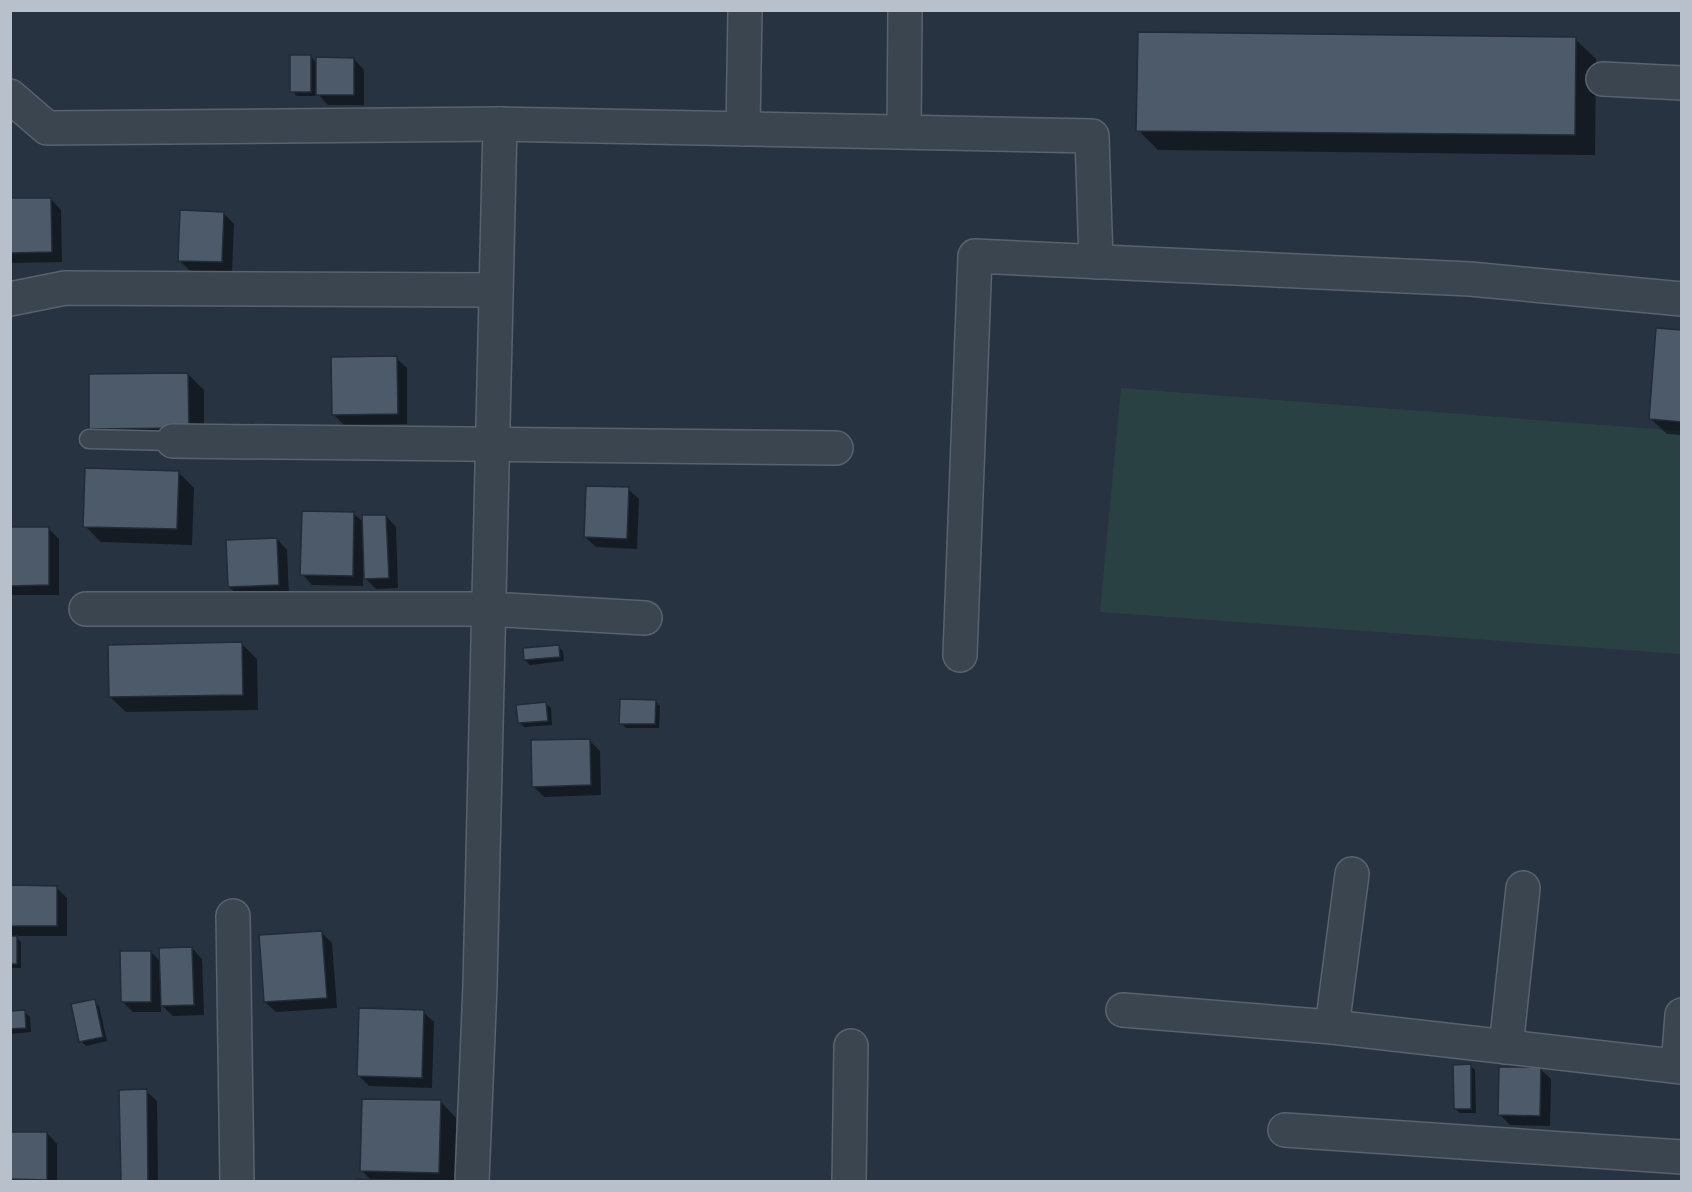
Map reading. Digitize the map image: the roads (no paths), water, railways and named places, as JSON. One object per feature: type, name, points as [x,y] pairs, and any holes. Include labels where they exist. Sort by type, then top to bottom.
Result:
[{"type":"street","points":[[743,129],[746,10]]},
{"type":"street","points":[[904,132],[905,10]]},
{"type":"street","points":[[1603,79],[1682,83]]},
{"type":"street","points":[[10,96],[47,128],[500,124],[1092,136],[1096,262]]},
{"type":"street","points":[[472,1182],[480,985],[500,124]]},
{"type":"street","points":[[960,655],[975,256],[1470,279],[1682,299]]},
{"type":"street","points":[[10,299],[65,288],[496,290]]},
{"type":"street","points":[[172,441],[836,448]]},
{"type":"street","points":[[86,609],[488,609],[645,618]]},
{"type":"street","points":[[1332,1028],[1352,874]]},
{"type":"street","points":[[1506,1047],[1523,888]]},
{"type":"street","points":[[233,916],[237,1182]]},
{"type":"street","points":[[1123,1010],[1332,1028],[1680,1066],[1682,1015]]},
{"type":"street","points":[[849,1182],[851,1046]]},
{"type":"street","points":[[1285,1130],[1682,1157]]},
{"type":"lane","points":[[89,439],[172,441]]}]
